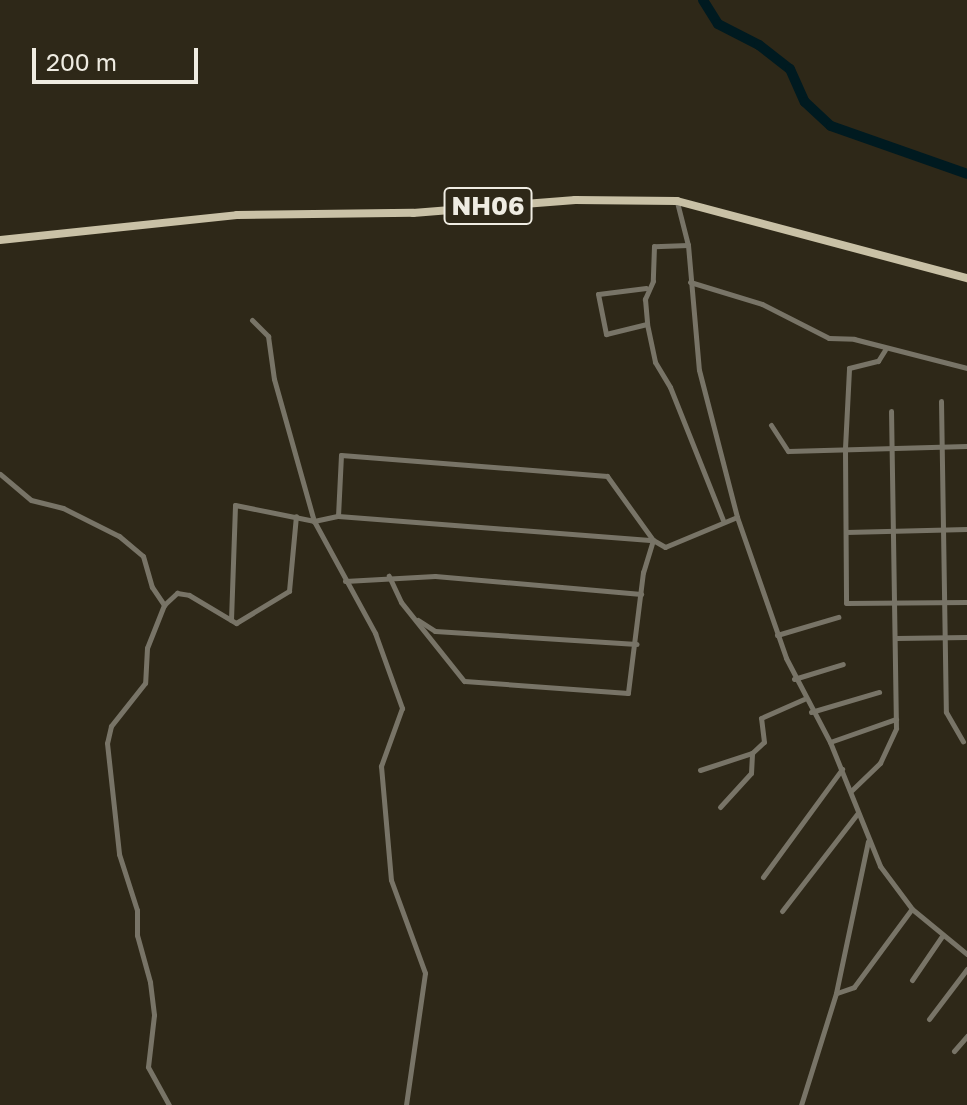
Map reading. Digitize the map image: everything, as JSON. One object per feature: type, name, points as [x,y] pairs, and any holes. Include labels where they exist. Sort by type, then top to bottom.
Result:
[{"type":"main road","name":"NH06","points":[[0,240],[213,216],[413,213],[575,200],[677,201],[967,278]]},
{"type":"street","points":[[677,201],[688,245],[693,342],[737,517],[777,635],[794,679],[830,742],[852,790],[858,814],[880,866],[912,909],[967,954]]},
{"type":"street","points":[[647,324],[606,334],[598,294],[646,288],[653,281],[654,246],[688,245]]},
{"type":"street","points":[[690,282],[762,304],[829,338],[967,368]]},
{"type":"street","points":[[646,288],[647,324],[655,362],[670,387],[723,520]]},
{"type":"street","points":[[252,320],[268,336],[274,379],[314,521],[375,633],[402,708],[381,766],[391,880],[425,973],[406,1105]]},
{"type":"street","points":[[885,350],[878,361],[849,368],[845,450],[846,603],[967,602]]},
{"type":"street","points":[[941,401],[946,712],[963,742]]},
{"type":"street","points":[[852,790],[880,763],[896,719],[895,447],[891,411]]},
{"type":"street","points":[[771,425],[788,451],[967,446]]},
{"type":"street","points":[[338,516],[341,455],[607,476],[653,540],[665,547],[679,544],[723,520],[737,517]]},
{"type":"street","points":[[0,474],[31,500],[63,508],[119,536],[143,556],[152,587],[164,605]]},
{"type":"street","points":[[231,620],[235,505],[314,521],[338,516],[653,540]]},
{"type":"street","points":[[169,1105],[148,1067],[151,993],[137,935],[137,910],[119,854],[107,743],[111,726],[145,683],[147,648],[164,605],[177,593],[189,595],[236,623],[289,591],[296,516]]},
{"type":"street","points":[[846,532],[967,529]]},
{"type":"street","points":[[389,576],[413,617],[464,681],[628,693],[637,644],[641,594],[653,540]]},
{"type":"street","points":[[345,581],[389,576],[641,594]]},
{"type":"street","points":[[413,617],[435,631],[637,644]]},
{"type":"street","points":[[777,635],[838,617]]},
{"type":"street","points":[[896,638],[967,637]]},
{"type":"street","points":[[794,679],[843,664]]},
{"type":"street","points":[[811,712],[879,692]]},
{"type":"street","points":[[700,770],[752,753],[764,742],[761,718],[804,699]]},
{"type":"street","points":[[830,742],[896,719]]},
{"type":"street","points":[[720,807],[751,773],[752,753]]},
{"type":"street","points":[[763,877],[842,769]]},
{"type":"street","points":[[782,911],[858,814]]},
{"type":"street","points":[[801,1105],[836,993],[868,840]]},
{"type":"street","points":[[836,993],[854,987],[912,909]]},
{"type":"street","points":[[912,980],[942,936]]},
{"type":"street","points":[[929,1019],[967,969]]},
{"type":"street","points":[[954,1051],[967,1036]]},
{"type":"waterway","points":[[703,0],[718,24],[759,45],[790,69],[805,102],[831,126],[967,174]]}]
